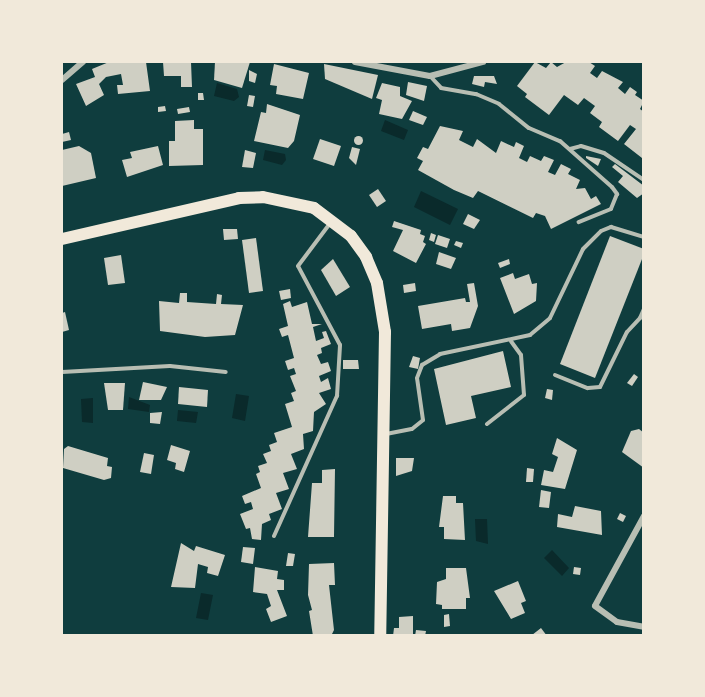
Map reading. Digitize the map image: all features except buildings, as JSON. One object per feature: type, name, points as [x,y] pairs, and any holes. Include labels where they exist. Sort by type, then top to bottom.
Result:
[{"type":"main road","points":[[62,239],[239,198],[286,200],[334,219],[366,257],[377,283],[385,332],[380,636]]},
{"type":"street","points":[[62,80],[83,62]]},
{"type":"street","points":[[355,62],[430,76],[483,62]]},
{"type":"street","points":[[644,516],[594,606],[617,622],[644,627]]},
{"type":"lane","points":[[430,76],[441,88],[476,94],[499,104],[529,128],[570,149],[617,194],[611,209],[578,222]]},
{"type":"lane","points":[[570,149],[581,146],[604,153],[644,180]]},
{"type":"lane","points":[[274,536],[337,396],[340,345],[298,266],[334,219]]},
{"type":"lane","points":[[385,434],[412,429],[423,420],[417,378],[422,365],[429,359],[440,354],[511,341],[530,335],[549,318],[583,249],[601,231],[611,227],[644,237]]},
{"type":"lane","points":[[555,375],[588,388],[600,387],[627,332],[640,318],[644,309]]},
{"type":"lane","points":[[488,424],[524,395],[521,355],[511,341]]},
{"type":"lane","points":[[62,372],[170,366],[226,372]]},
{"type":"water","points":[[217,83],[237,89],[239,97],[234,101],[214,96]]},
{"type":"water","points":[[385,120],[408,130],[404,140],[381,131]]},
{"type":"water","points":[[265,150],[285,154],[286,160],[282,165],[263,160]]},
{"type":"water","points":[[421,191],[458,209],[450,225],[414,207]]},
{"type":"water","points":[[236,394],[249,396],[245,421],[232,418]]},
{"type":"water","points":[[129,397],[150,405],[149,412],[128,409]]},
{"type":"water","points":[[93,398],[93,423],[82,422],[81,399]]},
{"type":"water","points":[[178,410],[198,412],[196,423],[177,421]]},
{"type":"water","points":[[475,519],[487,519],[488,544],[476,541]]},
{"type":"water","points":[[552,550],[569,568],[562,576],[544,558]]},
{"type":"water","points":[[201,593],[213,595],[208,620],[196,618]]}]
